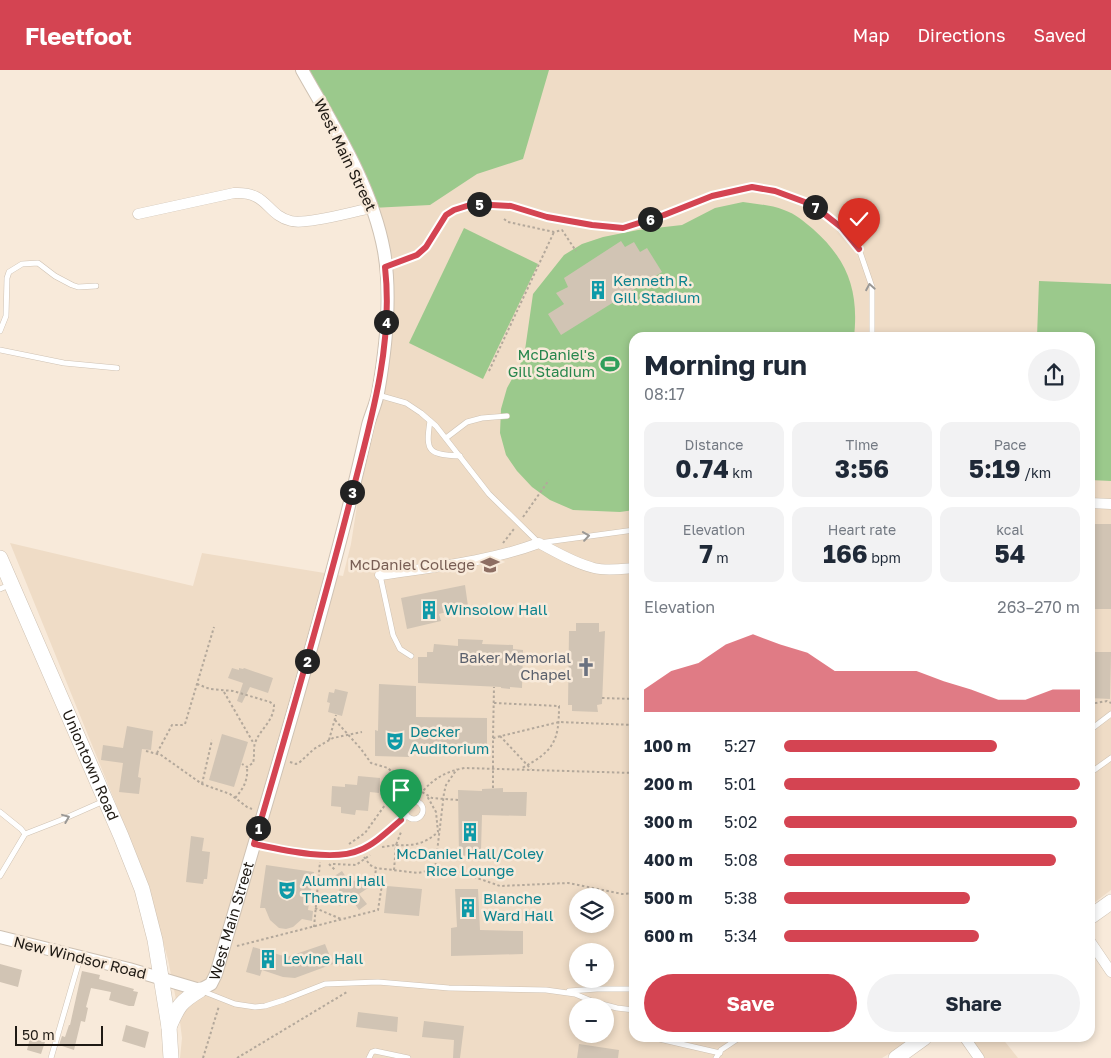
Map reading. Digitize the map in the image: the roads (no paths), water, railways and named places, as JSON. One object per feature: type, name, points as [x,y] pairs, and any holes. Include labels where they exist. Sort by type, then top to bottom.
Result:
[{"type":"main road","name":"Uniontown Road","points":[[0,558],[6,586],[106,800],[142,888],[155,940],[160,979]]},
{"type":"main road","points":[[1095,913],[1111,902]]},
{"type":"main road","points":[[160,979],[169,1027],[171,1058]]},
{"type":"main road","points":[[169,1027],[178,1006],[183,1000],[200,990]]},
{"type":"main road","points":[[896,1058],[910,1044],[915,1042]]},
{"type":"street","name":"West Main Street","points":[[160,979],[200,990],[207,987],[213,980],[329,584],[369,422],[378,395],[387,302],[385,267],[380,237],[372,208],[361,182],[337,133],[302,70]]},
{"type":"street","points":[[138,214],[240,192],[252,194],[281,216],[296,222],[372,208]]},
{"type":"street","points":[[1095,503],[1111,504]]},
{"type":"street","points":[[380,575],[488,558],[515,552],[539,543],[568,558],[594,568],[611,570],[629,568]]},
{"type":"street","name":"New Windsor Road","points":[[0,937],[160,979]]},
{"type":"street","points":[[1095,948],[1111,972]]},
{"type":"street","points":[[968,1042],[979,1058]]},
{"type":"lane","points":[[385,267],[417,255],[426,247],[446,215],[454,210],[473,204],[511,206],[547,217],[623,228],[664,215],[712,196],[752,187],[760,188],[775,191],[813,205],[842,228],[859,249],[872,287],[872,332]]},
{"type":"lane","points":[[0,331],[6,316],[7,278],[9,272],[22,264],[38,263],[55,276],[78,287],[96,286]]},
{"type":"lane","points":[[0,350],[64,363],[117,368]]},
{"type":"lane","points":[[378,395],[406,403],[430,420],[489,494],[539,543],[629,531]]},
{"type":"lane","points":[[446,438],[467,422],[482,418],[508,416]]},
{"type":"lane","points":[[430,420],[428,436],[430,448],[437,455],[460,456]]},
{"type":"lane","points":[[380,575],[393,635],[400,649],[411,656]]},
{"type":"lane","points":[[1095,726],[1111,714]]},
{"type":"lane","points":[[1095,769],[1111,758]]},
{"type":"lane","points":[[0,876],[25,834],[106,800]]},
{"type":"lane","points":[[0,812],[22,829],[25,834]]},
{"type":"lane","points":[[254,844],[328,855],[345,855],[370,845],[407,816]]},
{"type":"lane","points":[[51,1058],[80,957]]},
{"type":"lane","points":[[200,990],[235,1004],[255,1007],[284,1000],[325,984],[357,982],[561,992],[575,994],[594,1002],[617,1008],[629,1009]]},
{"type":"lane","points":[[561,992],[629,989]]},
{"type":"lane","points":[[670,1042],[718,1055],[734,1042]]},
{"type":"lane","points":[[369,1058],[372,1052],[375,1051],[408,1058]]},
{"type":"place","name":"Kenneth R. Gill Stadium","points":[[598,290]]},
{"type":"place","name":"McDaniel's Gill Stadium","points":[[610,364]]},
{"type":"place","name":"McDaniel College","points":[[490,565]]},
{"type":"place","name":"Winsolow Hall","points":[[429,610]]},
{"type":"place","name":"Baker Memorial Chapel","points":[[586,667]]},
{"type":"place","name":"Decker Auditorium","points":[[395,741]]},
{"type":"place","name":"McDaniel Hall/Coley Rice Lounge","points":[[470,832]]},
{"type":"place","name":"Alumni Hall Theatre","points":[[287,890]]},
{"type":"place","name":"Blanche Ward Hall","points":[[468,908]]},
{"type":"place","name":"Levine Hall","points":[[268,959]]}]
